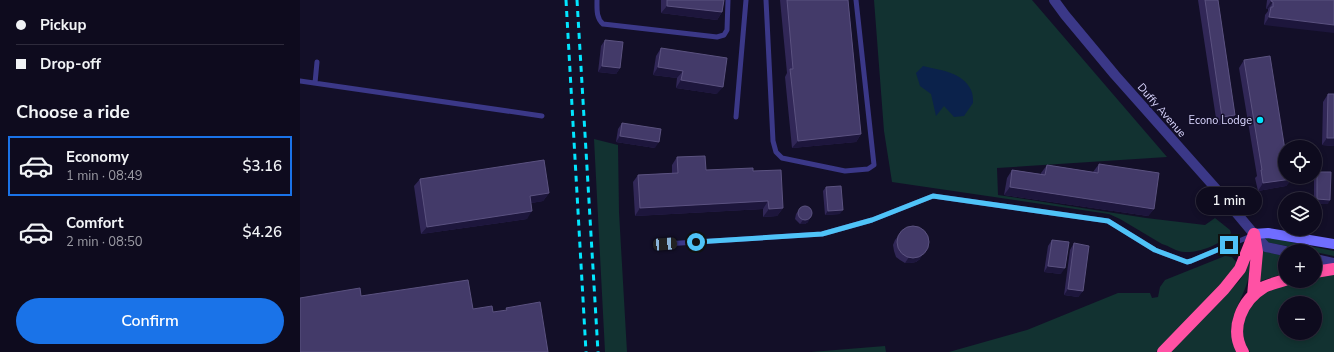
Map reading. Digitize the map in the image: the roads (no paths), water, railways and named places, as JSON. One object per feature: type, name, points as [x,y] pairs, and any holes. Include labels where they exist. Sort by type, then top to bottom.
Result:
[{"type":"highway","points":[[1253,296],[1257,252],[1254,234]]},
{"type":"highway","points":[[1163,352],[1224,289],[1240,269],[1254,234]]},
{"type":"highway","points":[[1322,271],[1334,269]]},
{"type":"highway","points":[[1243,352],[1237,334],[1243,308],[1253,296],[1264,288],[1278,283]]},
{"type":"main road","points":[[1254,234],[1268,233],[1334,244]]},
{"type":"street","name":"Duffy Avenue","points":[[1054,0],[1115,75],[1254,234],[1266,247],[1278,250]]},
{"type":"street","points":[[1322,260],[1334,263]]},
{"type":"lane","points":[[597,0],[597,16],[603,24],[717,37],[724,35],[727,30],[728,0]]},
{"type":"lane","points":[[736,117],[746,0]]},
{"type":"lane","points":[[766,0],[773,141],[776,152],[782,158],[845,171],[868,169],[874,165],[856,0]]},
{"type":"lane","points":[[315,83],[317,62]]},
{"type":"lane","points":[[300,81],[542,116]]},
{"type":"lane","points":[[665,244],[822,234],[872,220],[933,196],[1108,221],[1155,250],[1187,262],[1254,234]]},
{"type":"water","points":[[923,66],[950,73],[962,79],[967,84],[972,93],[973,103],[964,116],[954,117],[944,106],[936,116],[931,94],[920,86],[916,73]]},
{"type":"railway","points":[[566,0],[586,352]]},
{"type":"railway","points":[[577,0],[598,352]]},
{"type":"place","name":"Econo Lodge","points":[[1260,120]]}]
